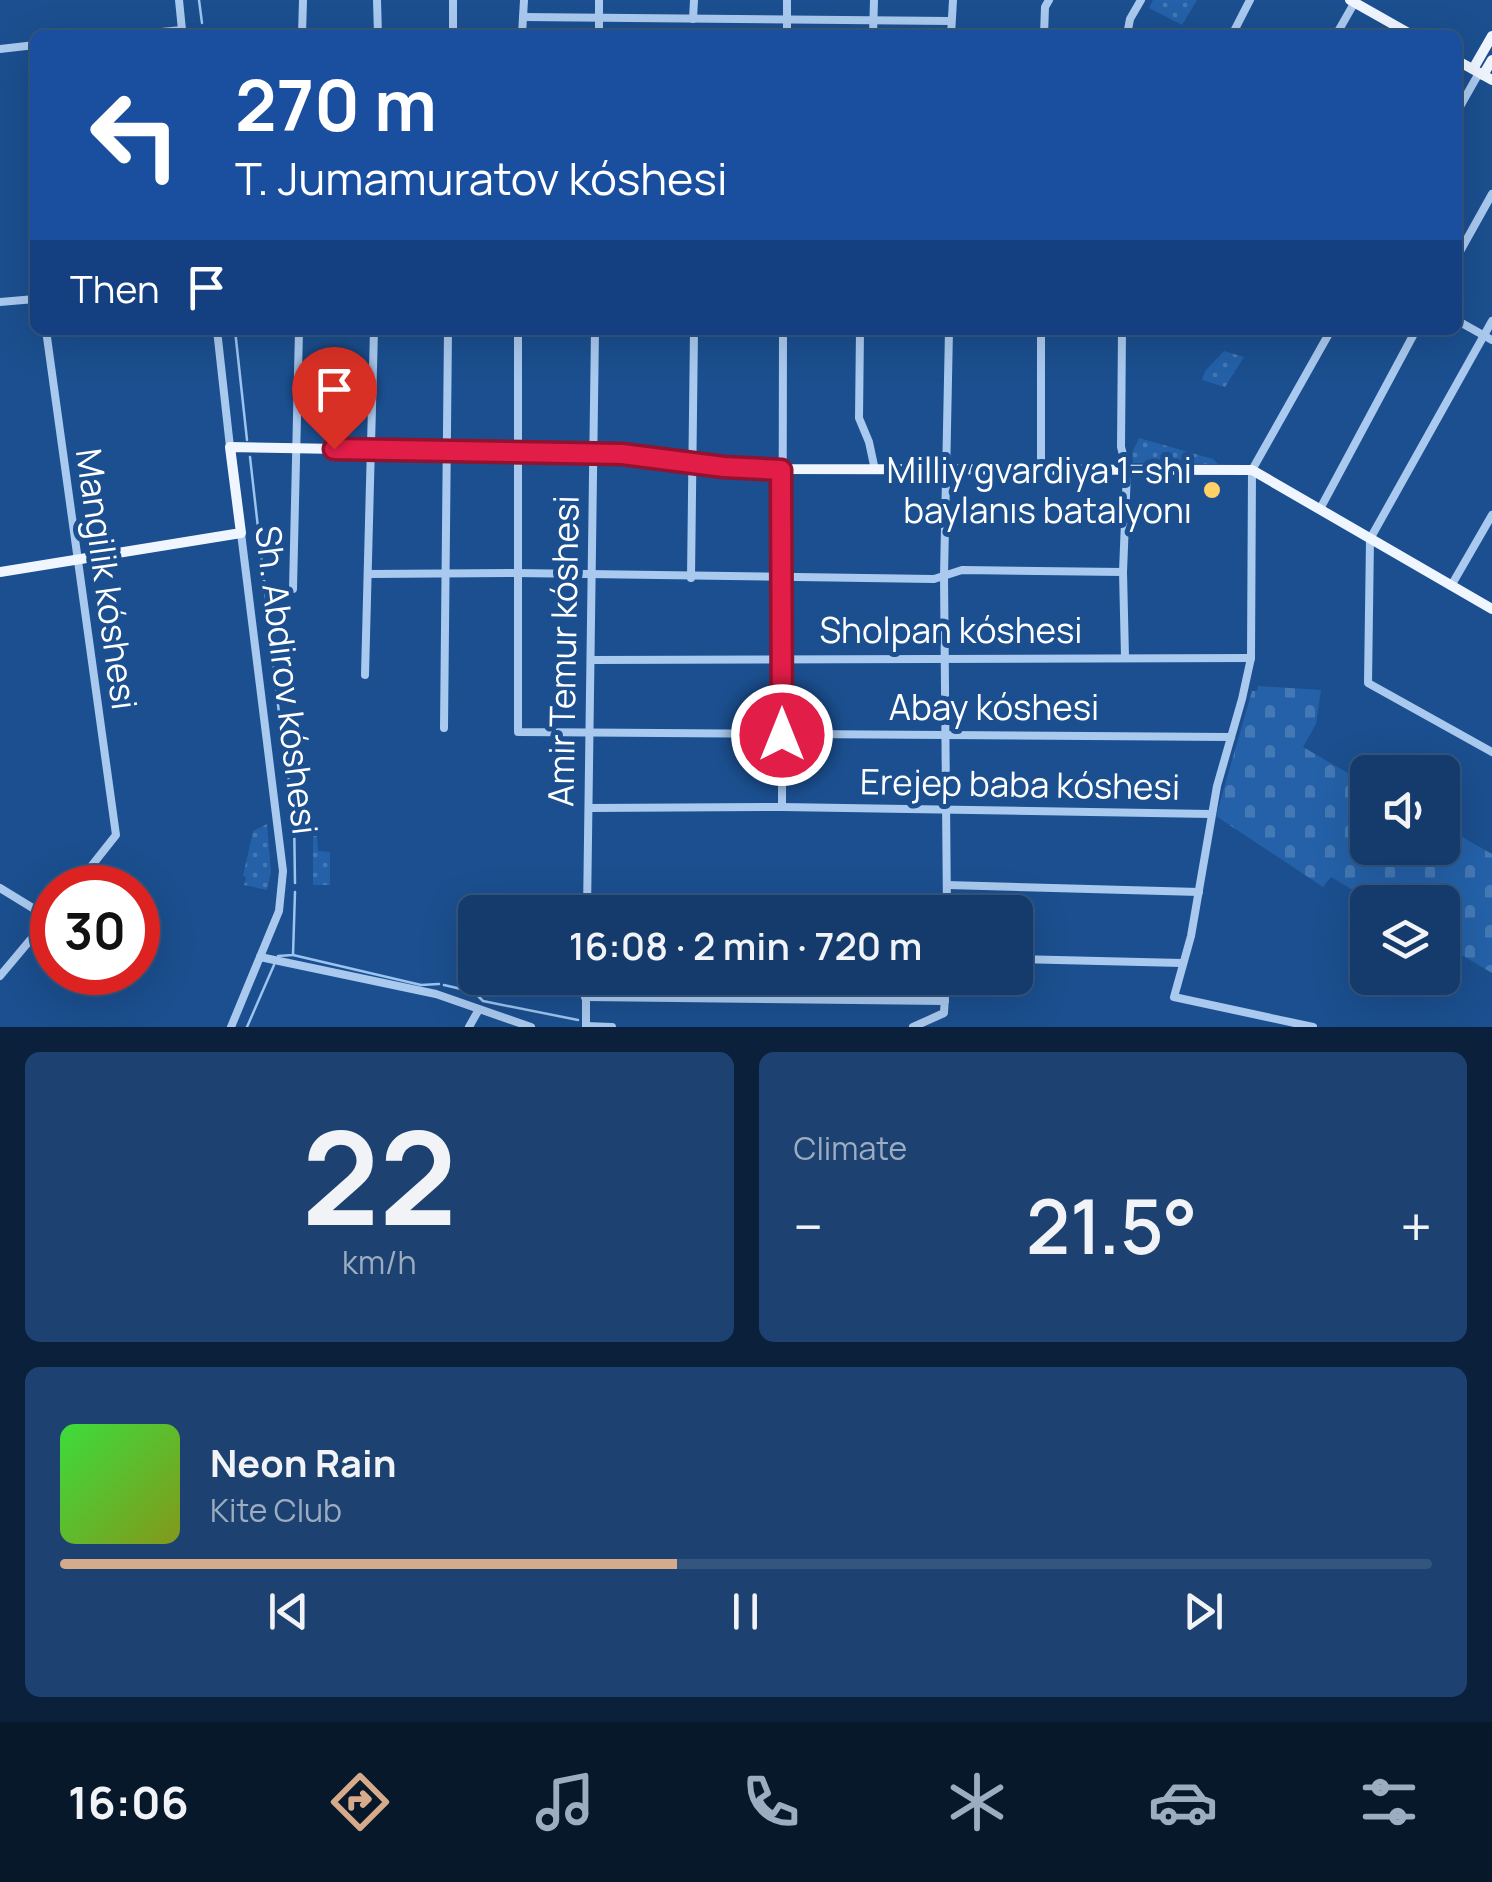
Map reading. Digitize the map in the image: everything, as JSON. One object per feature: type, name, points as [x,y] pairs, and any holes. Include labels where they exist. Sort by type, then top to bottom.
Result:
[{"type":"main road","points":[[1354,1],[1403,30]]},
{"type":"main road","points":[[1482,74],[1492,36]]},
{"type":"main road","points":[[1482,74],[1492,60]]},
{"type":"main road","points":[[230,447],[594,453],[781,470],[1252,470],[1492,609]]},
{"type":"main road","name":"Sh. Abdirov kóshesi","points":[[230,447],[241,533]]},
{"type":"main road","points":[[0,572],[241,533]]},
{"type":"street","points":[[179,0],[182,30]]},
{"type":"street","points":[[302,30],[303,0]]},
{"type":"street","points":[[378,0],[378,30]]},
{"type":"street","points":[[453,0],[453,30]]},
{"type":"street","points":[[522,30],[524,0]]},
{"type":"street","points":[[599,30],[600,0]]},
{"type":"street","points":[[693,18],[694,0]]},
{"type":"street","points":[[787,0],[787,30]]},
{"type":"street","points":[[873,30],[874,0]]},
{"type":"street","points":[[951,30],[953,0]]},
{"type":"street","points":[[1044,30],[1049,0]]},
{"type":"street","points":[[1124,0],[1139,4],[1129,30]]},
{"type":"street","points":[[1235,30],[1250,0]]},
{"type":"street","points":[[1339,30],[1354,1]]},
{"type":"street","points":[[523,17],[951,20]]},
{"type":"street","points":[[0,49],[30,46]]},
{"type":"street","points":[[1462,104],[1482,74]]},
{"type":"street","points":[[1462,248],[1492,194]]},
{"type":"street","points":[[0,302],[30,299]]},
{"type":"street","points":[[1492,321],[1488,338],[1370,539],[1368,683],[1492,752]]},
{"type":"street","points":[[1462,322],[1488,338]]},
{"type":"street","name":"Mangilik kóshesi","points":[[47,335],[116,836],[93,865]]},
{"type":"street","name":"Sh. Abdirov kóshesi","points":[[218,335],[230,447]]},
{"type":"street","points":[[292,589],[299,335]]},
{"type":"street","points":[[365,675],[374,335]]},
{"type":"street","points":[[444,728],[448,335]]},
{"type":"street","points":[[516,573],[518,335]]},
{"type":"street","name":"Amir Temur kóshesi","points":[[587,895],[594,335]]},
{"type":"street","points":[[691,578],[694,335]]},
{"type":"street","points":[[782,808],[783,335]]},
{"type":"street","points":[[860,335],[858,418],[870,442],[875,470]]},
{"type":"street","points":[[946,895],[944,576],[949,335]]},
{"type":"street","points":[[1041,335],[1041,471]]},
{"type":"street","points":[[1122,335],[1121,448],[1127,470],[1122,572],[1125,657]]},
{"type":"street","points":[[1313,1027],[1174,998],[1211,814],[1250,658],[1252,470],[1328,335]]},
{"type":"street","points":[[1320,509],[1413,335]]},
{"type":"street","points":[[1451,586],[1492,515]]},
{"type":"street","name":"Sh. Abdirov kóshesi","points":[[230,1027],[278,912],[284,871],[241,533]]},
{"type":"street","points":[[368,574],[934,580],[962,570],[1122,572]]},
{"type":"street","name":"Abay kóshesi","points":[[516,573],[518,732],[1231,736]]},
{"type":"street","name":"Sholpan kóshesi","points":[[591,660],[1250,658]]},
{"type":"street","name":"Erejep baba kóshesi","points":[[589,808],[1211,814]]},
{"type":"street","points":[[946,885],[1198,892]]},
{"type":"street","points":[[0,888],[30,904]]},
{"type":"street","points":[[0,976],[30,941]]},
{"type":"street","points":[[260,957],[438,994],[530,1027]]},
{"type":"street","points":[[1033,959],[1182,963]]},
{"type":"street","points":[[913,1027],[944,1013],[945,995]]},
{"type":"street","points":[[612,1027],[586,1026],[585,997],[945,1002]]},
{"type":"street","points":[[469,1027],[478,1010]]},
{"type":"green space","points":[[1153,0],[1197,0],[1182,25],[1149,8]]},
{"type":"green space","points":[[1224,351],[1244,357],[1225,387],[1202,380],[1205,371]]},
{"type":"green space","points":[[1139,438],[1213,459],[1218,464],[1133,463],[1132,453]]},
{"type":"green space","points":[[1258,686],[1321,690],[1316,724],[1303,747],[1350,774],[1350,865],[1460,865],[1460,836],[1492,854],[1492,973],[1460,954],[1460,885],[1350,885],[1350,888],[1331,877],[1323,887],[1216,816],[1252,691],[1257,691]]},
{"type":"green space","points":[[267,824],[271,872],[267,890],[244,885],[243,876],[253,831]]},
{"type":"green space","points":[[313,836],[317,836],[318,851],[330,852],[330,885],[313,885]]},
{"type":"waterway","points":[[199,0],[202,23]]},
{"type":"waterway","points":[[236,335],[247,440]]},
{"type":"waterway","points":[[250,457],[280,722]]},
{"type":"waterway","points":[[281,731],[294,814],[295,883]]},
{"type":"waterway","points":[[278,956],[293,955],[295,892]]},
{"type":"waterway","points":[[293,955],[421,985],[439,984]]},
{"type":"waterway","points":[[247,1027],[274,965]]},
{"type":"waterway","points":[[444,985],[474,992],[483,1001],[578,1020]]},
{"type":"place","name":"Milliy gvardiya 1-shi baylanıs batalyonı","points":[[1212,490]]},
{"type":"route","points":[[334,449],[622,454],[781,470],[782,735]]}]
